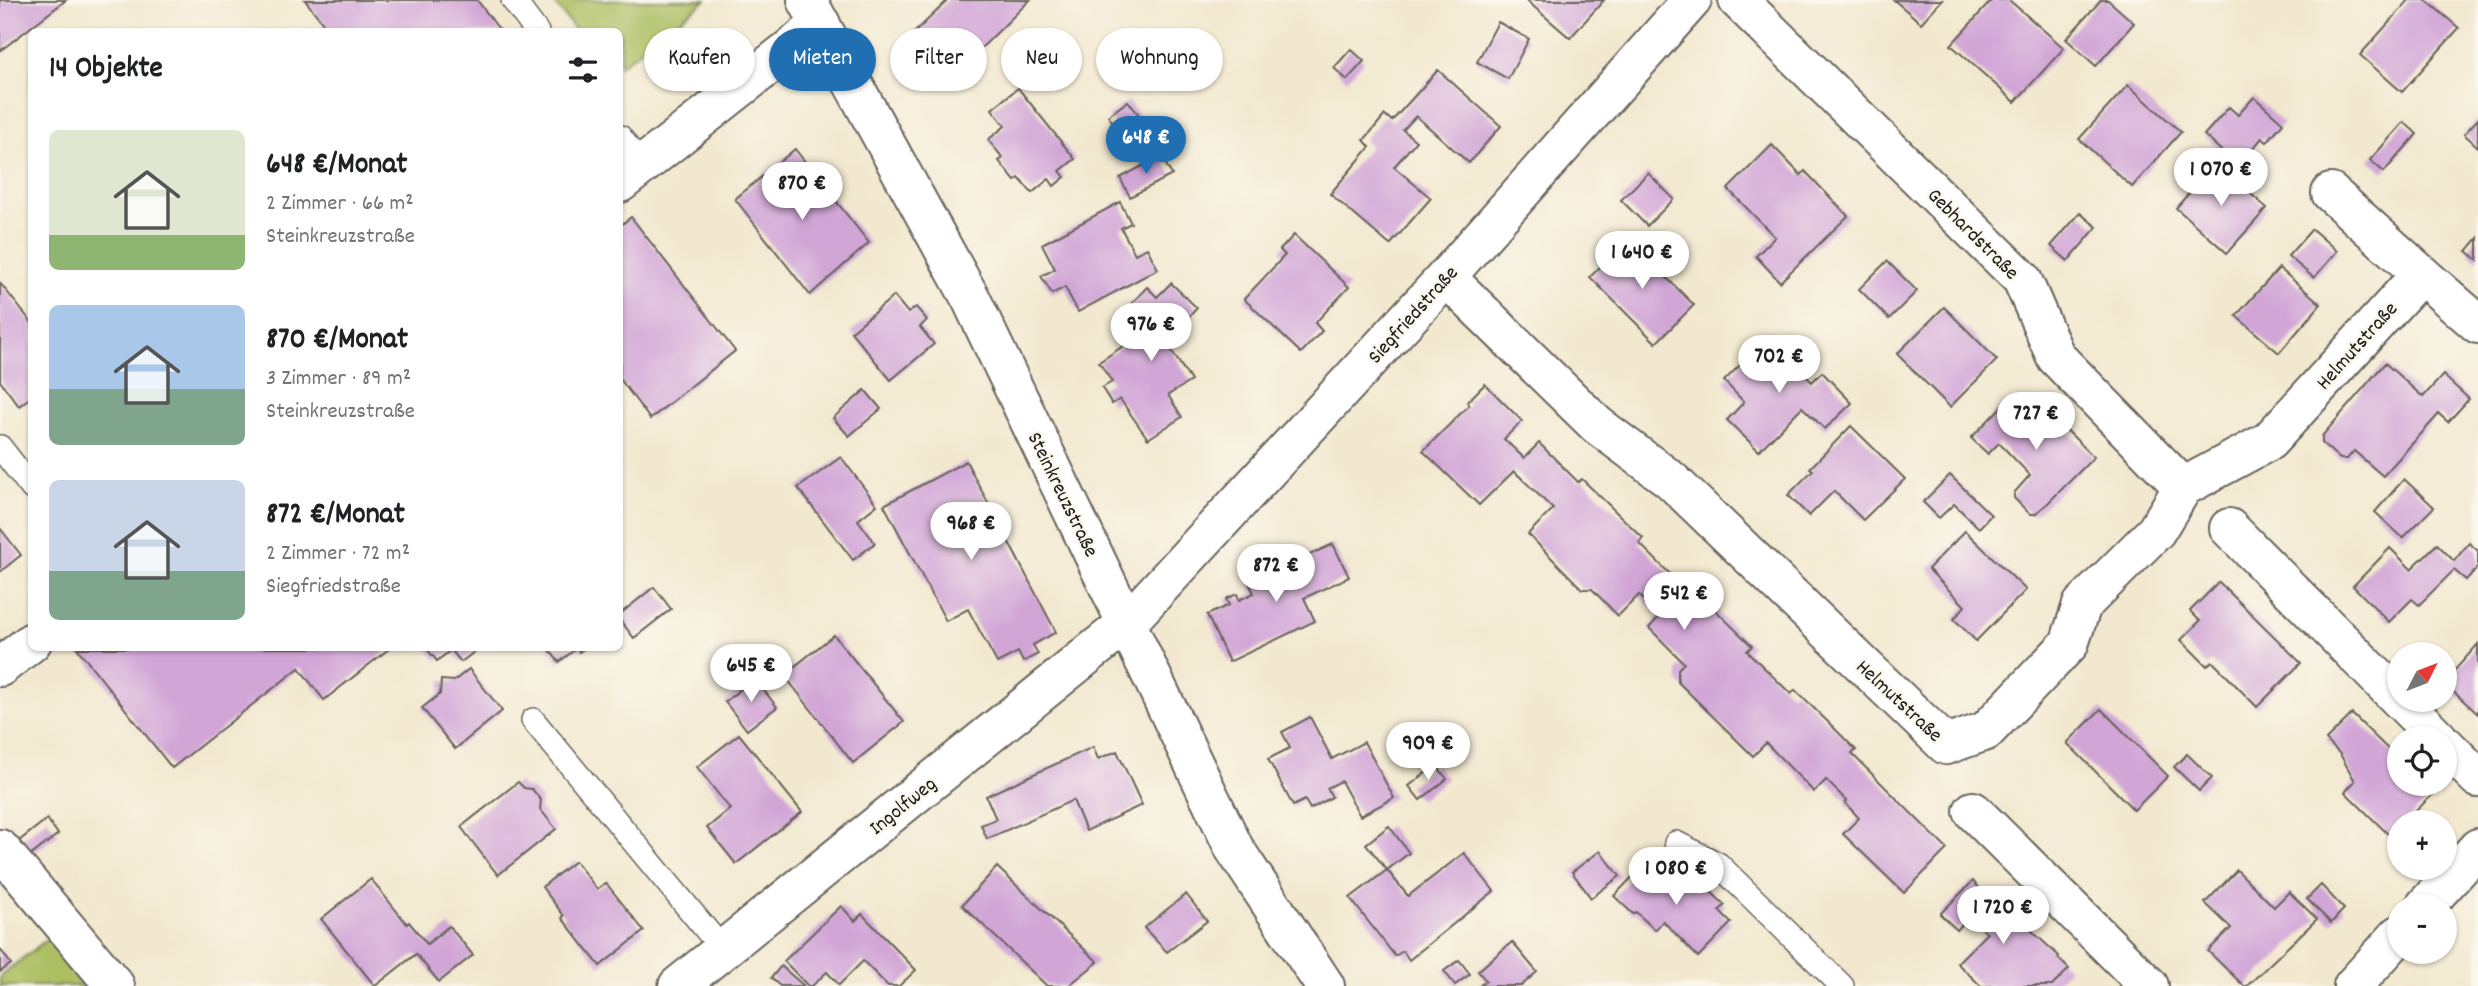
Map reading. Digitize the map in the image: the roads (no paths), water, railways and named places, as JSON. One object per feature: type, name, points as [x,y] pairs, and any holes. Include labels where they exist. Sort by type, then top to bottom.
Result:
[{"type":"street","name":"Siegfriedstraße","points":[[1126,624],[1446,277],[1692,0]]},
{"type":"street","name":"Gebhardstraße","points":[[1738,0],[2022,279],[2056,356],[2182,487]]},
{"type":"street","points":[[627,162],[814,12]]},
{"type":"street","name":"Steinkreuzstraße","points":[[814,12],[971,299],[1234,848],[1325,986]]},
{"type":"street","points":[[2331,193],[2478,324]]},
{"type":"street","name":"Helmutstraße","points":[[1446,277],[1597,425],[1671,480],[1946,745],[1986,731],[2069,644],[2082,605],[2156,531],[2182,487],[2269,441],[2421,274]]},
{"type":"street","points":[[2229,528],[2387,687]]},
{"type":"street","name":"Ingolfweg","points":[[678,986],[1126,624]]},
{"type":"street","points":[[0,667],[28,645]]},
{"type":"street","points":[[2412,712],[2426,726]]},
{"type":"street","points":[[2457,757],[2478,778]]},
{"type":"street","points":[[1973,811],[2149,986]]},
{"type":"street","points":[[2436,894],[2478,848]]},
{"type":"street","points":[[0,849],[115,986]]},
{"type":"street","points":[[2353,986],[2387,948]]},
{"type":"lane","points":[[513,0],[534,28]]},
{"type":"lane","points":[[0,447],[28,483]]},
{"type":"lane","points":[[533,720],[723,950]]},
{"type":"lane","points":[[1676,843],[1718,863],[1842,986]]}]
